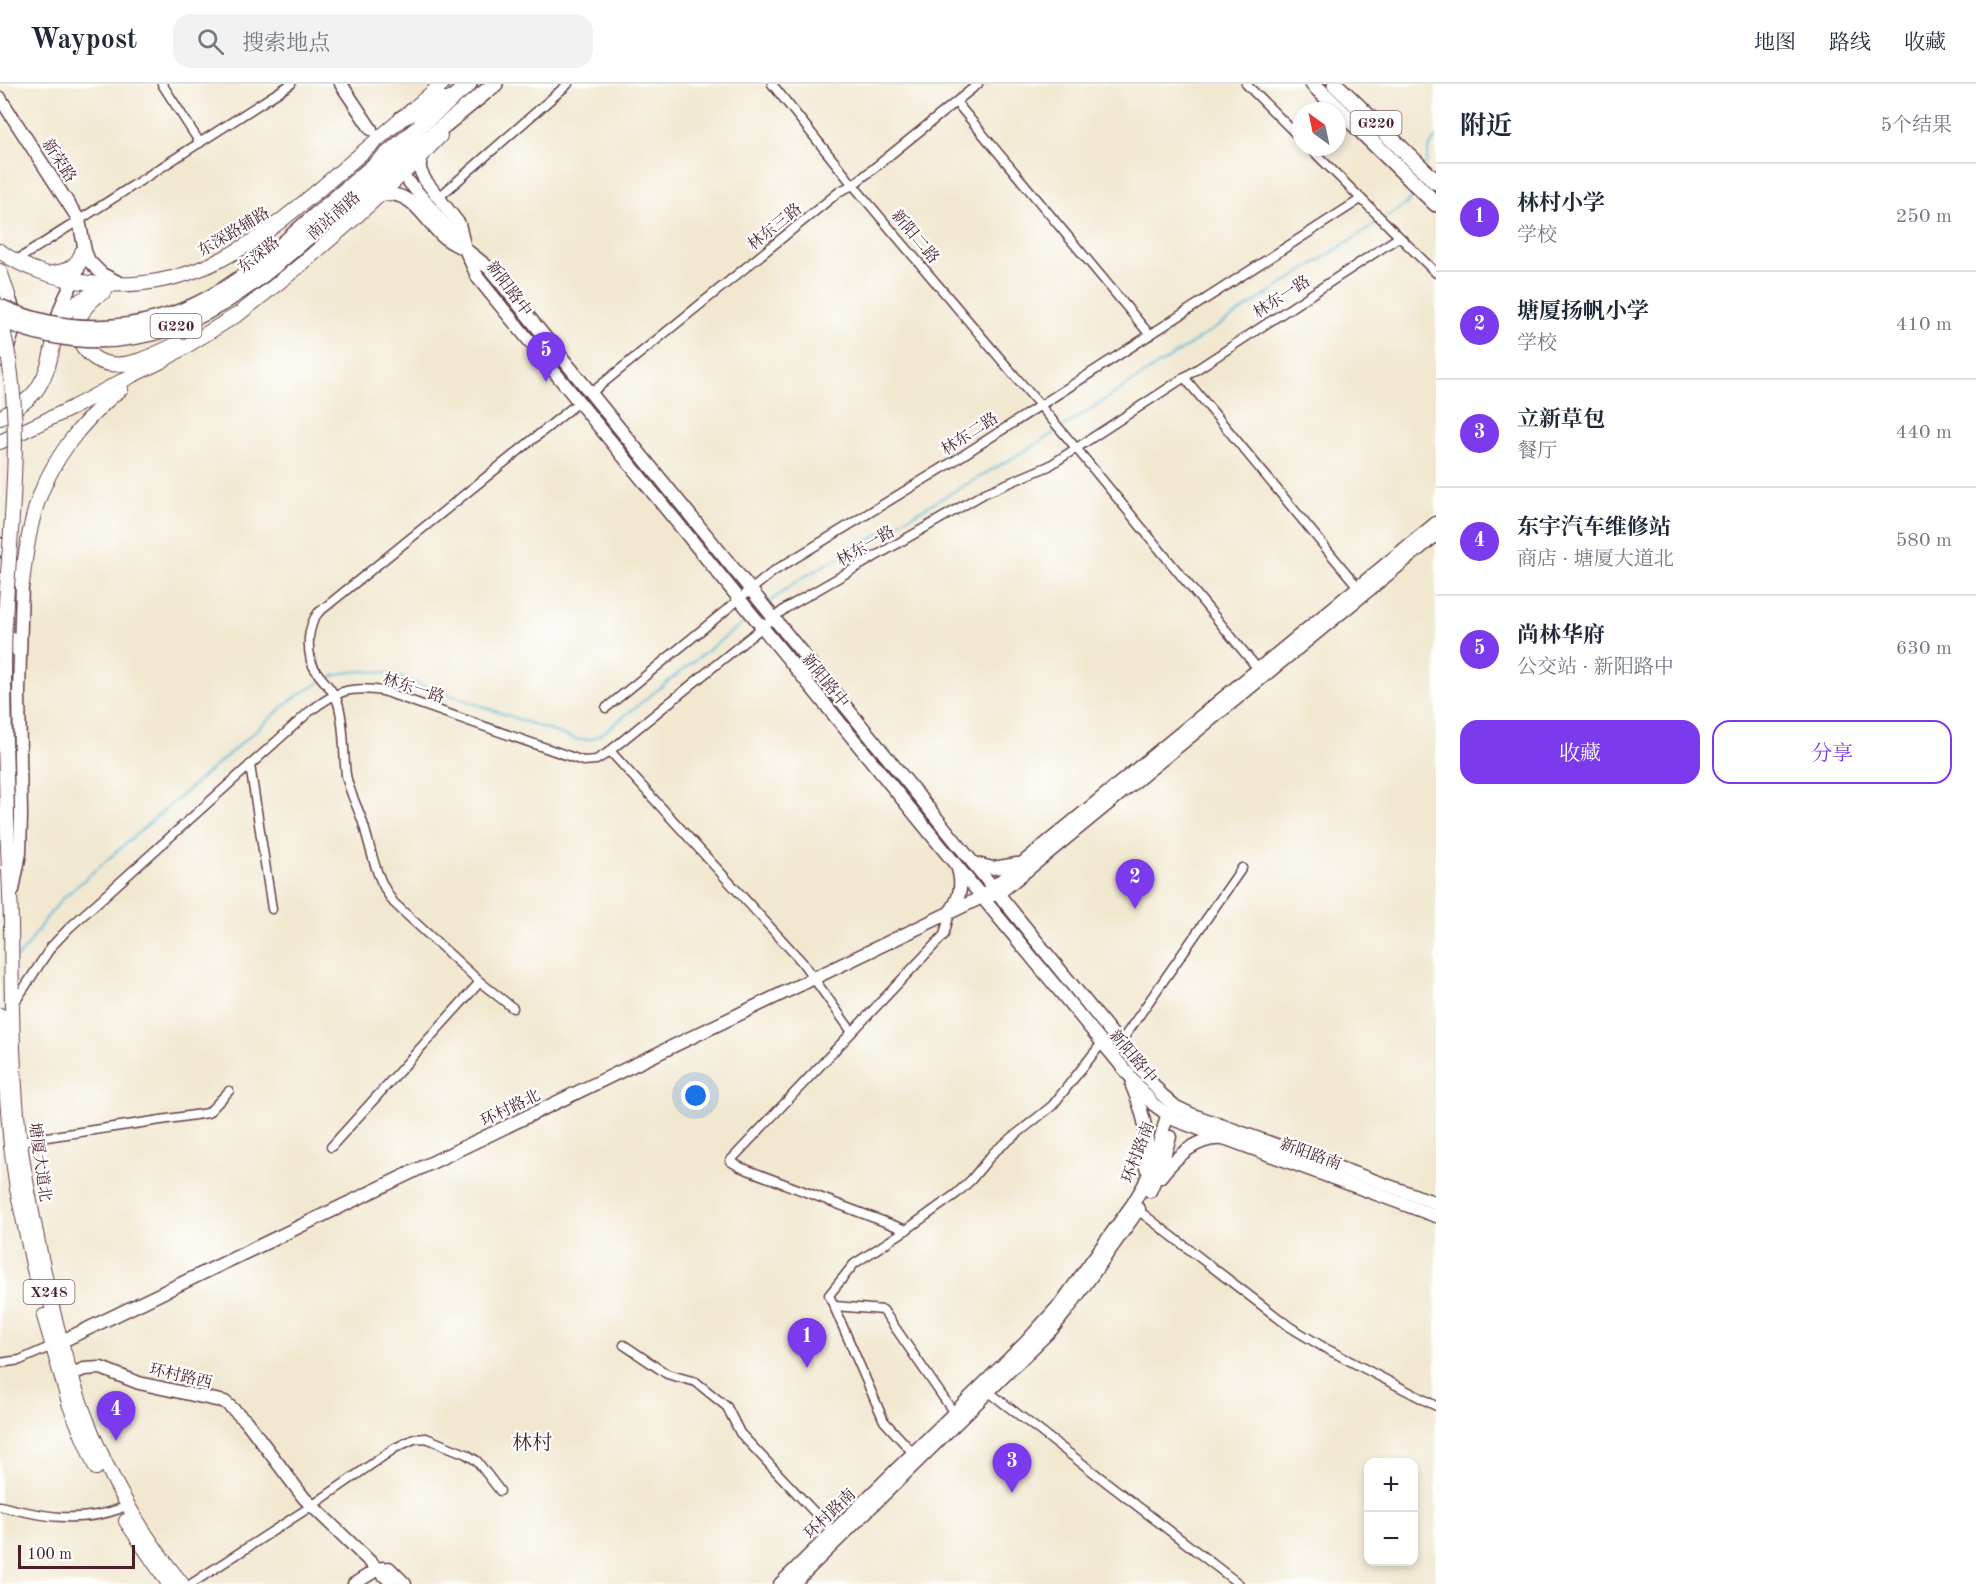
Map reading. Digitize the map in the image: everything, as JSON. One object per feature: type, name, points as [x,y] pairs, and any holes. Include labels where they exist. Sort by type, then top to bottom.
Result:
[{"type":"highway","name":"东深路","points":[[3,296],[38,321],[83,328],[119,327],[161,319],[193,306],[231,285],[382,174],[495,84]]},
{"type":"highway","name":"G220","points":[[1314,84],[1432,200]]},
{"type":"highway","name":"G220","points":[[1335,84],[1436,182]]},
{"type":"highway","points":[[402,118],[465,87]]},
{"type":"highway","name":"东深路","points":[[0,318],[34,332],[77,339],[116,340],[158,332],[204,314],[243,290],[465,87]]},
{"type":"main road","points":[[341,84],[370,129]]},
{"type":"main road","name":"东深路辅路","points":[[0,251],[46,272],[74,280],[127,285],[147,284],[196,271],[240,250],[287,217],[442,84]]},
{"type":"main road","name":"新荣路","points":[[0,98],[79,220],[83,248]]},
{"type":"main road","name":"南站南路","points":[[0,442],[162,361],[240,313],[297,268],[380,195],[420,157],[455,118]]},
{"type":"main road","points":[[420,157],[420,170],[438,198],[459,224],[465,249]]},
{"type":"main road","name":"新阳路中","points":[[409,182],[465,249],[489,268],[1120,1043],[1161,1094],[1173,1114]]},
{"type":"main road","points":[[380,195],[399,195],[409,200],[441,236],[465,249]]},
{"type":"main road","points":[[83,248],[96,269],[116,282],[127,285]]},
{"type":"main road","points":[[46,272],[61,272],[70,268],[78,261],[83,248]]},
{"type":"main road","points":[[0,418],[27,399],[40,386],[48,363],[59,312],[80,267],[83,248]]},
{"type":"main road","name":"新阳路中","points":[[465,249],[478,278],[982,897],[1153,1104],[1173,1114]]},
{"type":"main road","points":[[0,271],[3,296],[13,306],[15,327],[0,360]]},
{"type":"main road","points":[[57,326],[75,304],[85,298],[127,285]]},
{"type":"main road","points":[[105,291],[86,306],[79,320],[78,334],[81,344],[91,356],[112,364],[131,363],[145,358],[240,313]]},
{"type":"main road","name":"塘厦大道北","points":[[0,318],[10,357],[16,430],[5,623],[11,970],[5,1011],[10,1145],[27,1187],[70,1406],[88,1450],[118,1509],[169,1584]]},
{"type":"main road","points":[[10,913],[20,853],[20,616],[31,522],[43,486],[57,460],[82,428],[106,402],[162,361]]},
{"type":"main road","points":[[995,890],[1026,859],[1436,523]]},
{"type":"main road","points":[[995,890],[1024,873],[1436,535]]},
{"type":"main road","points":[[0,544],[16,569],[22,584]]},
{"type":"main road","points":[[0,572],[15,600],[20,616]]},
{"type":"main road","points":[[0,638],[10,639],[19,651]]},
{"type":"main road","points":[[973,863],[1000,868],[1026,859]]},
{"type":"main road","points":[[950,913],[957,902],[960,889],[960,877],[956,865]]},
{"type":"main road","points":[[1015,915],[1011,900],[1012,890],[1024,873]]},
{"type":"main road","name":"环村路北","points":[[56,1344],[995,890]]},
{"type":"main road","points":[[1123,1068],[1145,1123],[1147,1187]]},
{"type":"main road","name":"新阳路南","points":[[1173,1114],[1227,1139],[1436,1216]]},
{"type":"main road","name":"新阳路南","points":[[1173,1114],[1193,1115],[1436,1203]]},
{"type":"main road","name":"环村路南","points":[[780,1584],[833,1532],[989,1392],[1068,1309],[1147,1187],[1154,1161],[1173,1114]]},
{"type":"main road","points":[[1147,1187],[1188,1150],[1209,1140],[1227,1139]]},
{"type":"main road","name":"环村路南","points":[[793,1584],[916,1457],[954,1413],[1045,1323],[1135,1208]]},
{"type":"main road","name":"塘厦大道北","points":[[56,1344],[110,1475],[146,1536],[182,1584]]},
{"type":"main road","name":"环村路西","points":[[70,1375],[84,1369],[101,1368],[140,1383],[225,1402],[246,1421],[304,1498],[313,1505],[331,1512],[384,1577],[405,1584]]},
{"type":"main road","points":[[354,1584],[384,1577]]},
{"type":"street","points":[[162,84],[200,143]]},
{"type":"street","points":[[17,260],[291,84]]},
{"type":"street","points":[[438,198],[568,84]]},
{"type":"street","name":"新阳二路","points":[[772,84],[853,185],[1076,448],[1258,669]]},
{"type":"street","name":"林东三路","points":[[591,393],[840,191],[853,185],[978,84]]},
{"type":"street","points":[[1246,84],[1292,129]]},
{"type":"street","points":[[956,102],[1150,335]]},
{"type":"street","points":[[1319,156],[1436,273]]},
{"type":"street","name":"林东二路","points":[[606,708],[753,593],[774,570],[954,461],[1361,199]]},
{"type":"street","name":"林东一路","points":[[335,693],[355,688],[383,691],[583,760],[596,760],[610,751],[771,614],[786,608],[985,493],[1033,474],[1399,237]]},
{"type":"street","points":[[1184,377],[1358,587]]},
{"type":"street","points":[[513,1008],[394,903],[381,885],[363,821],[347,777],[339,705],[335,693],[310,659],[311,622],[318,613],[579,402]]},
{"type":"street","points":[[5,1011],[51,948],[69,928],[309,712],[335,693]]},
{"type":"street","points":[[610,751],[802,962],[852,1032]]},
{"type":"street","points":[[250,765],[272,909]]},
{"type":"street","points":[[1120,1043],[1242,868]]},
{"type":"street","points":[[906,1230],[740,1167],[730,1161],[944,935],[950,913]]},
{"type":"street","points":[[331,1147],[480,981]]},
{"type":"street","points":[[916,1457],[884,1421],[829,1295],[854,1264],[956,1194],[994,1152],[1052,1106],[1102,1043]]},
{"type":"street","points":[[10,1145],[208,1113],[229,1091]]},
{"type":"street","points":[[1135,1208],[1290,1327],[1325,1348],[1436,1406]]},
{"type":"street","points":[[834,1306],[883,1310],[954,1413]]},
{"type":"street","points":[[0,1363],[20,1359],[56,1344]]},
{"type":"street","points":[[624,1345],[667,1374],[696,1382],[727,1407],[740,1433],[833,1532]]},
{"type":"street","points":[[989,1392],[1239,1584]]},
{"type":"street","points":[[190,1584],[313,1505],[395,1448],[414,1439],[426,1438],[466,1454],[477,1461],[500,1491]]},
{"type":"street","points":[[0,1506],[34,1514],[68,1518],[88,1518],[118,1509]]},
{"type":"waterway","points":[[1426,165],[1429,148],[1436,137]]},
{"type":"waterway","points":[[768,603],[797,581],[1035,445],[1405,205],[1416,193]]},
{"type":"waterway","points":[[327,679],[342,673],[358,671],[390,674],[578,740],[592,739],[749,618]]},
{"type":"waterway","points":[[17,958],[62,899],[291,700],[322,681]]},
{"type":"place","name":"尚林华府","points":[[546,382]]},
{"type":"place","name":"塘厦扬帆小学","points":[[1135,909]]},
{"type":"place","name":"林村小学","points":[[807,1368]]},
{"type":"place","name":"东宇汽车维修站","points":[[116,1441]]},
{"type":"place","name":"立新草包","points":[[1012,1493]]},
{"type":"district","name":"林村","points":[[532,1442]]}]
